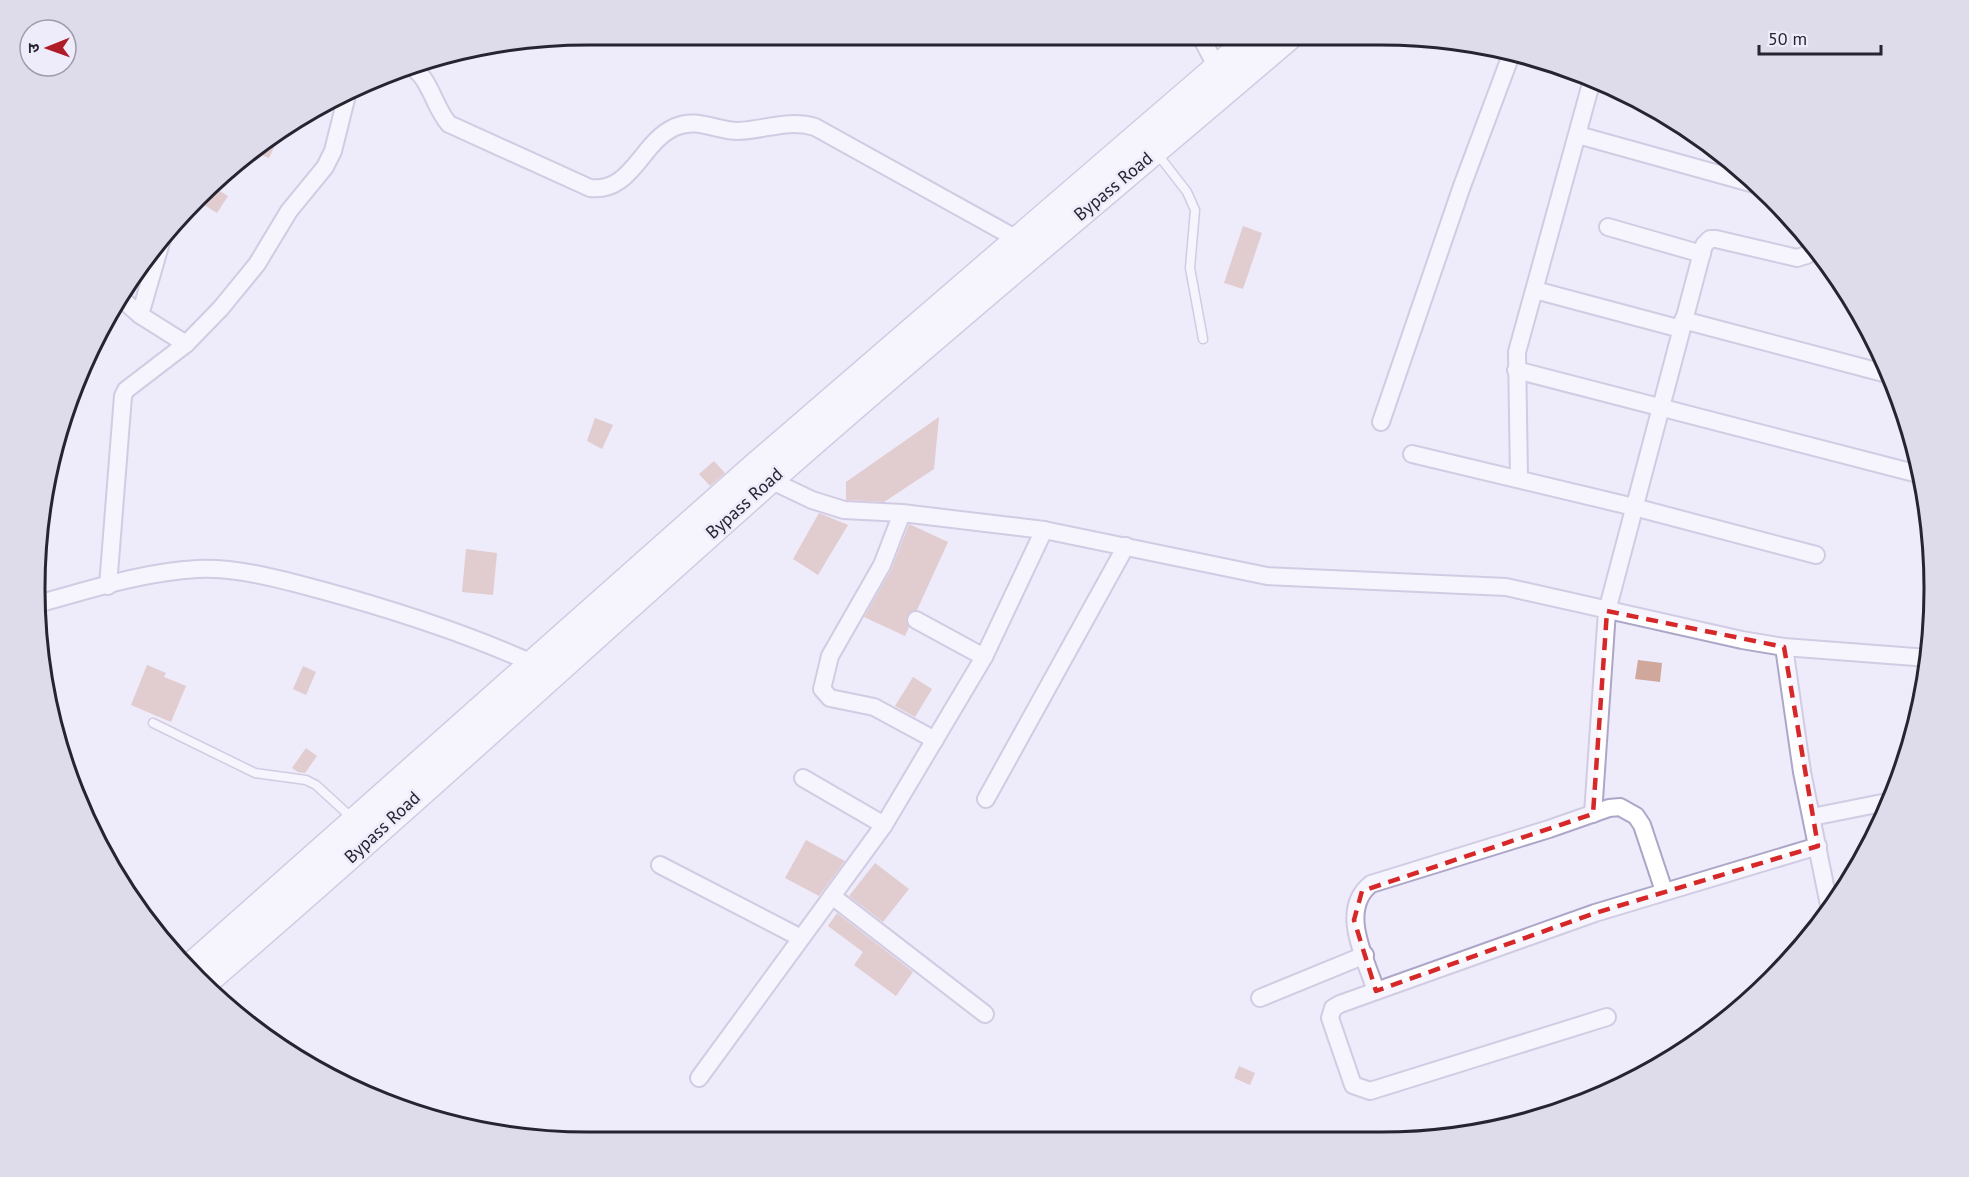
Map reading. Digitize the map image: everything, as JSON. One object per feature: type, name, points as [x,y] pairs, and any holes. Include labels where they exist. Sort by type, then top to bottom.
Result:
[{"type":"main road","name":"Bypass Road","points":[[195,963],[357,822],[532,663],[1017,240],[1245,45]]},
{"type":"main road","name":"Bypass Road","points":[[209,978],[348,859],[461,755],[770,480],[1279,45]]},
{"type":"street","points":[[1205,45],[1217,68]]},
{"type":"street","points":[[1381,422],[1462,186],[1509,61]]},
{"type":"street","points":[[419,73],[440,114],[449,124],[590,188],[602,189],[622,180],[652,144],[674,127],[701,123],[738,130],[801,123],[815,127],[1017,240]]},
{"type":"street","points":[[1519,478],[1517,352],[1590,87]]},
{"type":"street","points":[[108,586],[123,396],[126,390],[186,344],[221,308],[257,264],[289,211],[325,167],[333,151],[345,103]]},
{"type":"street","points":[[1578,135],[1738,180]]},
{"type":"street","points":[[1608,227],[1701,254]]},
{"type":"street","points":[[1593,814],[1607,610],[1704,244],[1710,239],[1797,258],[1808,253]]},
{"type":"street","points":[[140,315],[156,259]]},
{"type":"street","points":[[1535,290],[1879,372]]},
{"type":"street","points":[[127,303],[140,315],[186,344]]},
{"type":"street","points":[[1516,370],[1911,472]]},
{"type":"street","points":[[1412,454],[1519,478],[1816,555]]},
{"type":"street","points":[[770,480],[812,500],[844,510],[902,513],[1044,530],[1267,576],[1488,585],[1742,640],[1784,647],[1919,657]]},
{"type":"street","points":[[902,513],[882,565],[830,656],[822,689],[830,698],[874,707],[935,741]]},
{"type":"street","points":[[699,1078],[884,825],[984,657],[1044,530]]},
{"type":"street","points":[[987,799],[1126,546]]},
{"type":"street","points":[[45,602],[170,571],[200,569],[283,580],[466,635],[532,663]]},
{"type":"street","points":[[916,620],[984,657]]},
{"type":"street","points":[[1784,647],[1802,772],[1830,893]]},
{"type":"street","points":[[804,778],[884,825]]},
{"type":"street","points":[[1812,817],[1880,803]]},
{"type":"street","points":[[1376,991],[1354,920],[1355,907],[1362,891],[1371,884],[1609,808],[1620,807],[1636,816],[1642,825],[1664,891]]},
{"type":"street","points":[[1607,1017],[1383,1088],[1364,1091],[1353,1085],[1330,1013],[1340,1004],[1664,891],[1818,846]]},
{"type":"street","points":[[660,866],[801,939]]},
{"type":"street","points":[[832,896],[985,1014]]},
{"type":"street","points":[[1260,998],[1365,955]]},
{"type":"lane","points":[[1155,150],[1187,192],[1195,210],[1190,268],[1203,339]]},
{"type":"lane","points":[[153,723],[255,773],[306,780],[316,785],[357,822]]},
{"type":"highlighted area","points":[[1607,611],[1784,647],[1818,846],[1595,913],[1376,991],[1354,920],[1362,891],[1593,814]]},
{"type":"building","points":[[275,145],[269,158],[261,155]]},
{"type":"building","points":[[219,190],[228,196],[217,213],[203,205]]},
{"type":"building","points":[[1243,226],[1262,233],[1243,289],[1224,283]]},
{"type":"building","points":[[939,417],[934,469],[884,502],[846,500],[846,482]]},
{"type":"building","points":[[595,418],[613,425],[602,449],[587,441]]},
{"type":"building","points":[[714,461],[725,473],[710,486],[699,474]]},
{"type":"building","points":[[819,513],[848,525],[818,575],[793,559]]},
{"type":"building","points":[[909,524],[948,542],[917,610],[907,616],[909,627],[905,636],[864,617],[891,570]]},
{"type":"building","points":[[466,549],[497,553],[493,595],[462,592]]},
{"type":"building","points":[[1638,660],[1662,663],[1660,682],[1635,679]]},
{"type":"building","points":[[147,665],[166,673],[164,677],[186,686],[171,722],[131,705]]},
{"type":"building","points":[[303,666],[316,672],[306,695],[293,689]]},
{"type":"building","points":[[913,677],[932,689],[915,717],[895,706]]},
{"type":"building","points":[[306,748],[317,756],[305,773],[298,772],[292,768]]},
{"type":"building","points":[[806,840],[845,861],[819,896],[785,878]]},
{"type":"building","points":[[875,863],[909,889],[883,922],[849,896]]},
{"type":"building","points":[[837,913],[913,972],[896,996],[854,965],[863,952],[828,926]]},
{"type":"building","points":[[1239,1066],[1255,1073],[1250,1085],[1234,1078]]}]
